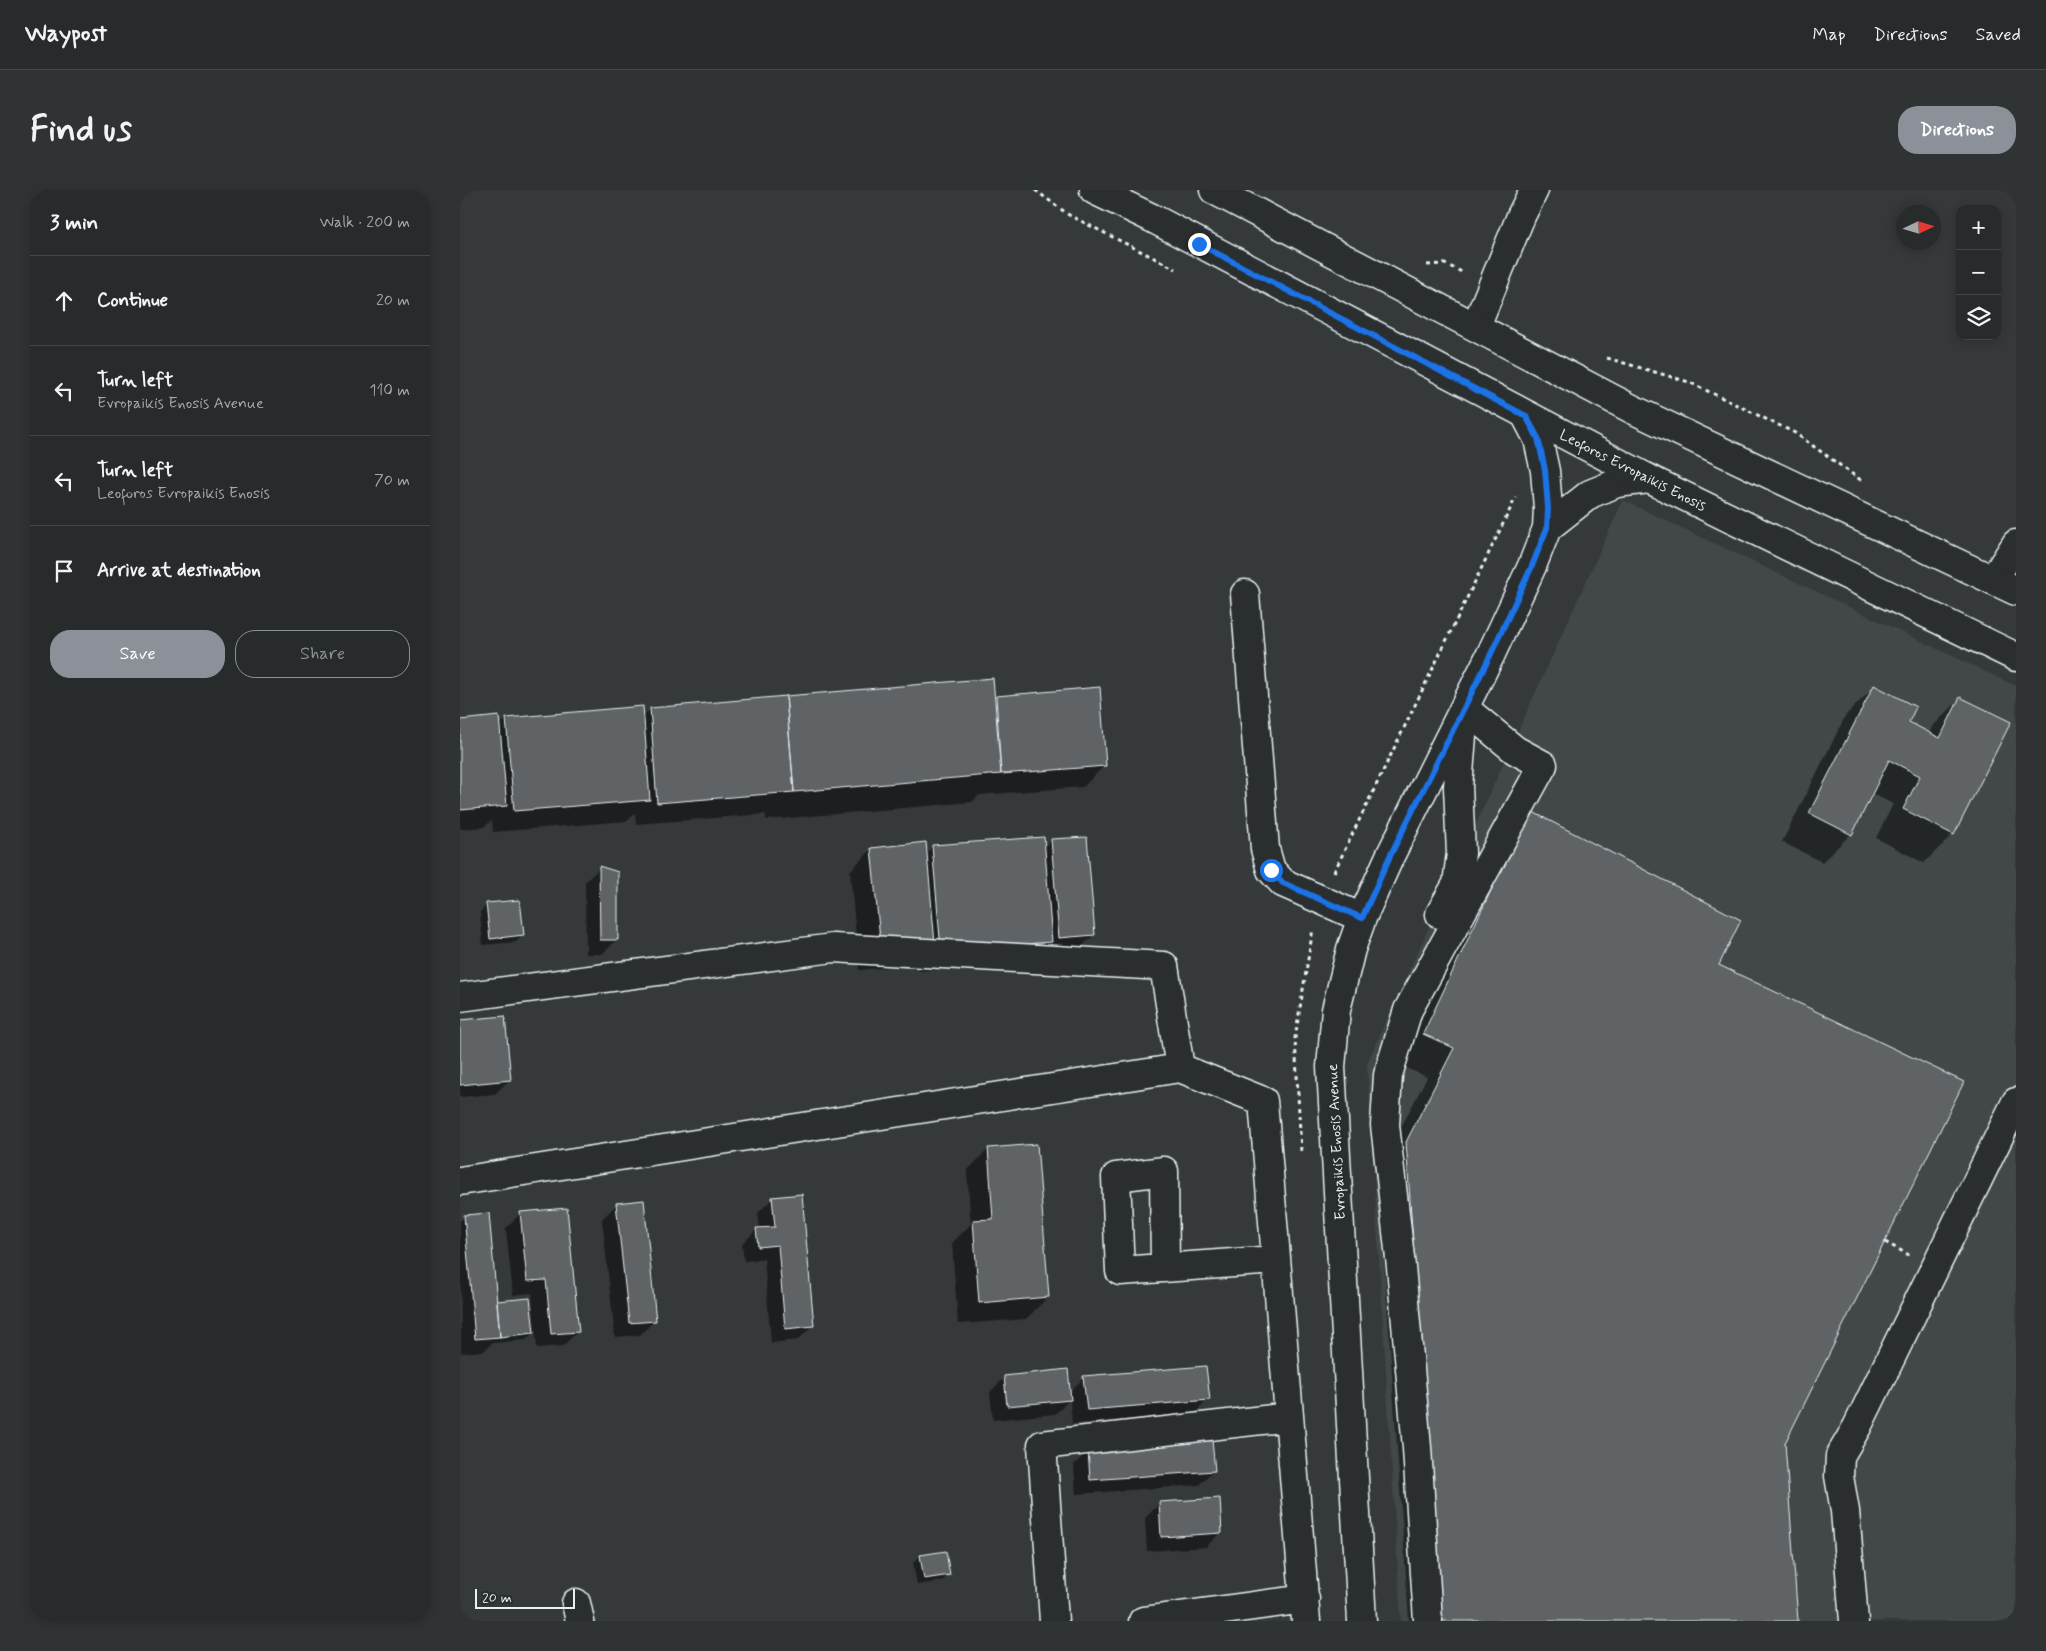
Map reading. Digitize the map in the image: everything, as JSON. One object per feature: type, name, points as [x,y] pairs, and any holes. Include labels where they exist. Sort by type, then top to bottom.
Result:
[{"type":"main road","name":"Leoforos Evropaikis Enosis","points":[[1094,190],[1152,218],[1649,479],[2016,657]]},
{"type":"main road","points":[[1214,190],[1632,409],[2005,586],[2016,544]]},
{"type":"main road","points":[[1476,326],[1521,216],[1534,190]]},
{"type":"main road","name":"Evropaikis Enosis Avenue","points":[[1362,1621],[1331,1068],[1336,1010],[1351,949],[1362,918],[1390,856],[1532,566],[1547,528],[1548,508],[1545,470],[1538,438],[1526,416]]},
{"type":"main road","points":[[1547,528],[1590,494],[1617,483],[1649,479]]},
{"type":"main road","points":[[1245,594],[1265,849],[1271,870],[1283,883],[1362,918]]},
{"type":"main road","points":[[1408,1010],[1405,992],[1408,974],[1456,884],[1461,853],[1458,787],[1464,708]]},
{"type":"main road","points":[[1428,1621],[1417,1448],[1401,1267],[1385,1125],[1388,1075],[1408,1010],[1543,765],[1515,750],[1464,708]]},
{"type":"main road","points":[[460,997],[833,948],[1164,966],[1180,1068]]},
{"type":"main road","points":[[460,1181],[1180,1068],[1263,1101],[1305,1610],[1143,1621]]},
{"type":"main road","points":[[1854,1621],[1839,1476],[1840,1456],[1857,1427],[2016,1102]]},
{"type":"main road","points":[[1165,1268],[1276,1260]]},
{"type":"main road","points":[[1054,1621],[1042,1445],[1289,1417]]},
{"type":"path","points":[[1600,355],[1608,359],[1689,382],[1795,432],[1867,485]]},
{"type":"shaded area","points":[[1623,500],[2016,686],[2016,1621],[1401,1621],[1367,1063]]},
{"type":"building","points":[[993,678],[1001,774],[794,792],[786,696]]},
{"type":"building","points":[[1874,685],[1916,707],[1909,722],[1940,738],[1960,697],[2011,722],[1954,835],[1903,809],[1920,776],[1889,760],[1852,835],[1809,813]]},
{"type":"building","points":[[1100,687],[1106,766],[1001,774],[996,696]]},
{"type":"building","points":[[786,696],[794,792],[657,803],[650,708]]},
{"type":"building","points":[[643,706],[650,800],[514,811],[506,718]]},
{"type":"building","points":[[499,716],[507,806],[460,810],[460,720]]},
{"type":"building","points":[[1529,810],[1741,920],[1719,965],[1964,1082],[1785,1443],[1798,1621],[1439,1621],[1406,1142],[1454,1048],[1423,1034]]},
{"type":"building","points":[[1044,837],[1052,942],[941,950],[932,845]]},
{"type":"building","points":[[1087,837],[1095,935],[1059,938],[1051,839]]},
{"type":"building","points":[[926,842],[935,944],[881,949],[871,848]]},
{"type":"building","points":[[599,866],[618,872],[618,940],[600,940]]},
{"type":"building","points":[[520,900],[524,935],[490,939],[486,903]]},
{"type":"building","points":[[505,1016],[511,1080],[460,1085],[460,1020]]},
{"type":"building","points":[[1037,1144],[1049,1297],[979,1303],[973,1220],[993,1219],[988,1148]]},
{"type":"building","points":[[802,1194],[814,1326],[785,1329],[778,1245],[758,1247],[756,1228],[775,1227],[772,1197]]},
{"type":"building","points":[[644,1200],[656,1321],[629,1323],[616,1203]]},
{"type":"building","points":[[567,1208],[579,1332],[551,1334],[546,1280],[527,1281],[520,1212]]},
{"type":"building","points":[[489,1213],[500,1337],[475,1339],[464,1215]]},
{"type":"building","points":[[530,1298],[534,1333],[500,1337],[497,1301]]},
{"type":"building","points":[[1206,1366],[1210,1400],[1087,1410],[1083,1376]]},
{"type":"building","points":[[1068,1369],[1071,1400],[1007,1406],[1004,1376]]},
{"type":"building","points":[[1212,1440],[1215,1471],[1090,1480],[1088,1449]]},
{"type":"building","points":[[1220,1498],[1222,1533],[1161,1537],[1159,1502]]},
{"type":"building","points":[[946,1551],[950,1575],[924,1579],[920,1555]]},
{"type":"route","points":[[1199,244],[1526,416],[1538,438],[1545,470],[1548,508],[1547,528],[1532,566],[1490,656],[1390,856],[1362,918],[1283,883],[1271,870]]}]
